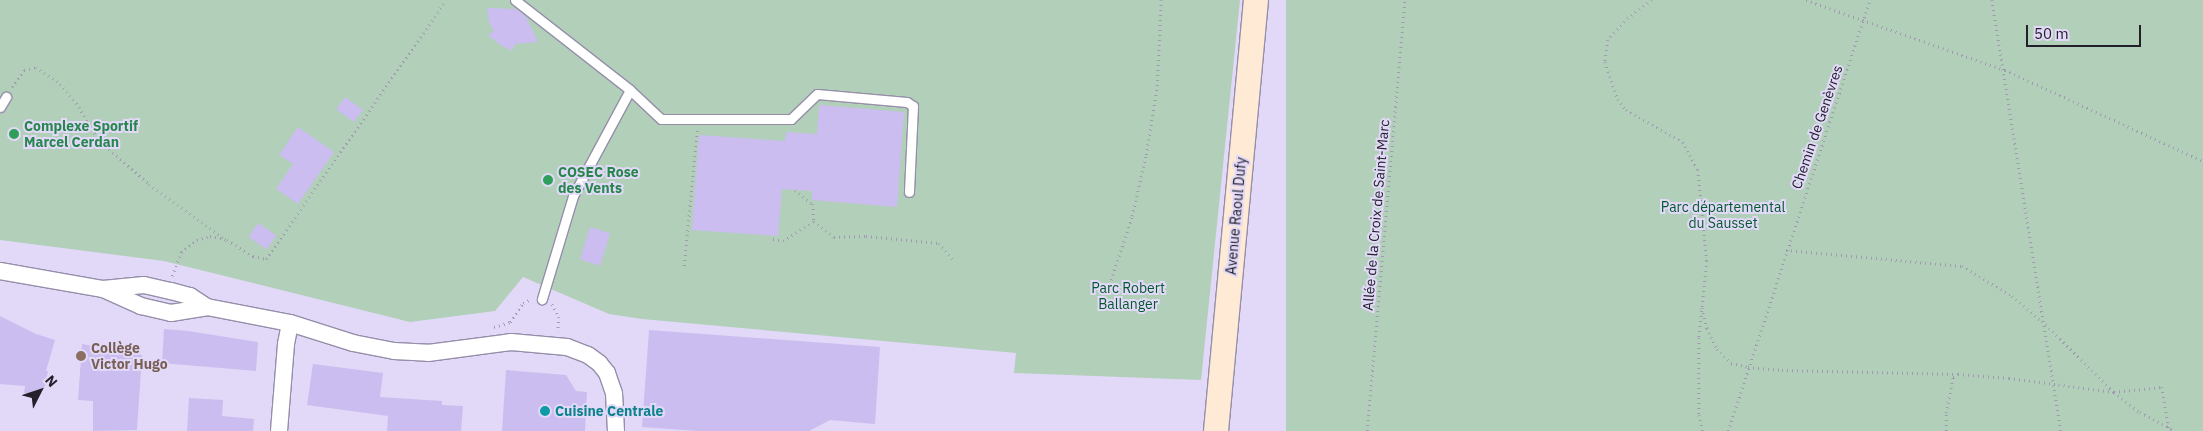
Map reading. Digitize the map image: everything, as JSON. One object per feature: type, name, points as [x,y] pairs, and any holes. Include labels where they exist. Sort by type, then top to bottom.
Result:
[{"type":"main road","name":"Avenue Raoul Dufy","points":[[1216,431],[1256,0]]},
{"type":"street","points":[[0,271],[103,288],[144,285],[190,296],[207,307],[290,322],[353,343],[394,352],[428,353],[511,342],[557,346],[578,351],[599,363],[607,373],[614,394],[616,431]]},
{"type":"street","points":[[279,431],[286,344],[290,322]]},
{"type":"lane","points":[[515,0],[630,90],[662,119],[792,119],[817,94],[907,102],[914,106],[909,192]]},
{"type":"lane","points":[[542,299],[573,196],[630,90]]},
{"type":"lane","points":[[0,107],[6,97]]},
{"type":"path","points":[[6,97],[24,70],[36,67],[60,84],[79,107],[98,139],[149,184],[208,229],[253,256],[266,259],[446,0]]},
{"type":"path","points":[[1111,280],[1132,216],[1146,156],[1157,86],[1161,0]]},
{"type":"path","name":"Allée de la Croix de Saint-Marc","points":[[1368,431],[1405,0]]},
{"type":"path","points":[[1652,0],[1628,18],[1608,40],[1605,62],[1618,99],[1626,110],[1683,142],[1698,170],[1707,261],[1699,338],[1699,415],[1703,431]]},
{"type":"path","points":[[1806,0],[2004,70],[2117,119],[2203,161]]},
{"type":"path","name":"Chemin de Genèvres","points":[[1728,431],[1786,250],[1870,0]]},
{"type":"path","points":[[1992,0],[2061,431]]},
{"type":"path","points":[[684,266],[698,120]]},
{"type":"path","points":[[795,190],[813,204],[814,221],[834,237],[866,236],[938,243],[954,261]]},
{"type":"path","points":[[773,239],[783,241],[814,221]]},
{"type":"path","points":[[171,279],[181,252],[190,244],[210,236],[227,240]]},
{"type":"path","points":[[1786,250],[1962,266],[2012,296],[2042,321],[2114,392],[2140,412],[2169,430],[2175,431]]},
{"type":"path","points":[[488,328],[510,322],[527,300],[542,299],[551,303],[559,317],[557,346]]},
{"type":"path","points":[[1702,306],[1707,328],[1717,349],[1731,363],[1748,367],[1958,374],[2052,383],[2114,392],[2162,387],[2169,430]]},
{"type":"path","points":[[1946,431],[1946,413],[1953,377],[1958,374]]},
{"type":"green space","name":"COSEC Rose des Vents","points":[[0,0],[1240,0],[1201,380],[1014,373],[1016,353],[642,319],[609,314],[523,277],[495,311],[410,322],[164,261],[0,240]]},
{"type":"green space","name":"Parc départemental du Sausset","points":[[1286,0],[2203,0],[2203,431],[1286,431]]},
{"type":"building","points":[[487,8],[516,9],[526,17],[538,42],[515,44],[512,51],[499,44],[488,35],[494,31],[489,22]]},
{"type":"building","points":[[345,97],[363,110],[354,122],[336,109]]},
{"type":"building","points":[[819,105],[904,112],[897,207],[812,200],[812,191],[782,189],[778,236],[692,230],[699,135],[785,141],[786,132],[817,134]]},
{"type":"building","points":[[298,127],[334,152],[298,204],[276,189],[293,164],[279,155]]},
{"type":"building","points":[[258,223],[276,235],[267,249],[248,237]]},
{"type":"building","points":[[590,227],[610,233],[600,266],[580,260]]},
{"type":"building","points":[[0,316],[36,334],[55,340],[46,371],[48,371],[45,386],[39,397],[24,393],[25,386],[0,384]]},
{"type":"building","points":[[164,329],[258,342],[256,371],[162,363]]},
{"type":"building","points":[[649,330],[880,347],[875,424],[830,420],[809,431],[698,431],[642,427]]},
{"type":"building","points":[[82,344],[142,355],[137,430],[93,431],[93,401],[78,400]]},
{"type":"building","points":[[313,364],[383,373],[380,397],[442,401],[442,405],[463,406],[461,431],[387,431],[388,416],[307,405]]},
{"type":"building","name":"Cuisine Centrale","points":[[506,370],[566,375],[576,391],[587,392],[585,431],[502,431]]},
{"type":"building","points":[[189,398],[223,400],[222,416],[254,419],[253,431],[187,431]]},
{"type":"place","name":"Complexe Sportif Marcel Cerdan","points":[[14,134]]},
{"type":"place","name":"COSEC Rose des Vents","points":[[548,180]]},
{"type":"place","name":"Collège Victor Hugo","points":[[81,356]]},
{"type":"place","name":"Cuisine Centrale","points":[[545,411]]},
{"type":"park label","name":"Parc Robert Ballanger","points":[[1128,296]]}]
